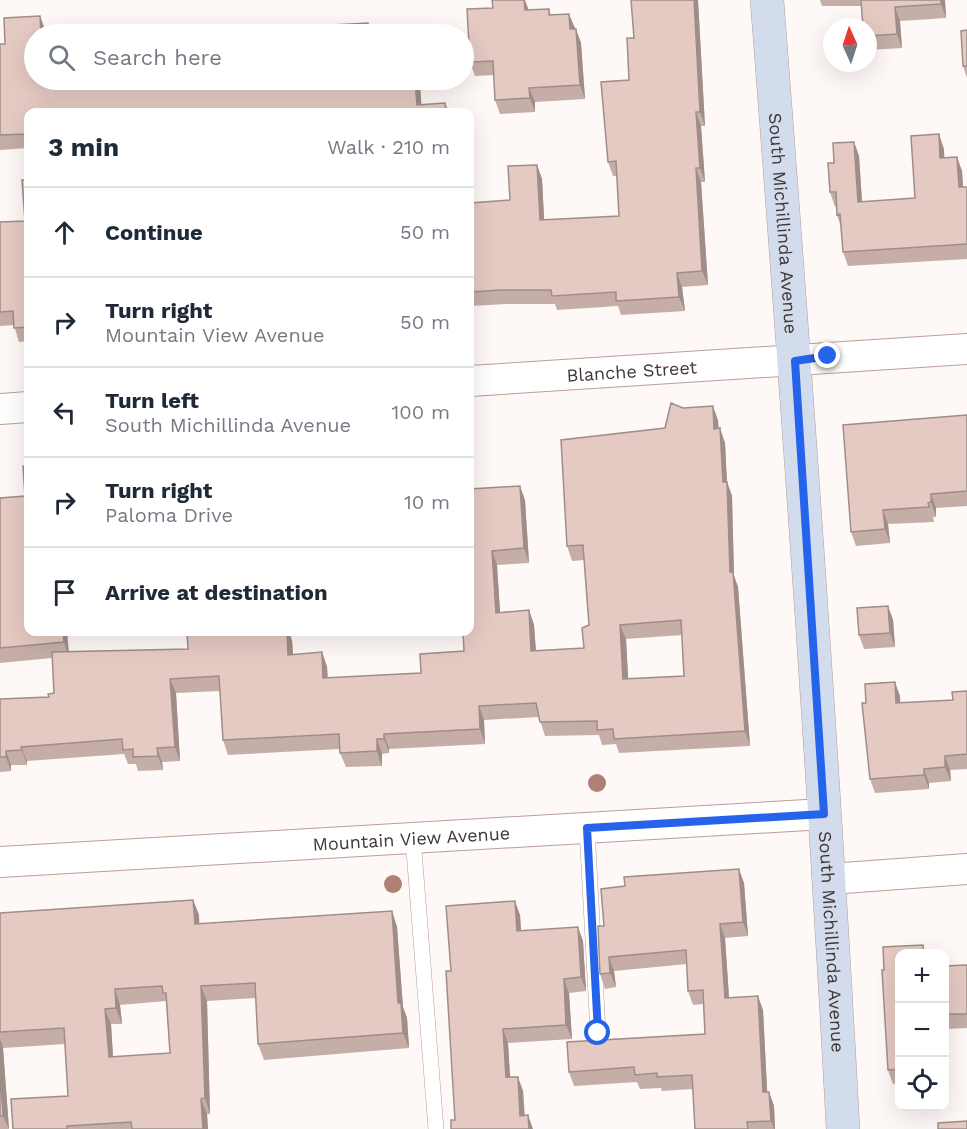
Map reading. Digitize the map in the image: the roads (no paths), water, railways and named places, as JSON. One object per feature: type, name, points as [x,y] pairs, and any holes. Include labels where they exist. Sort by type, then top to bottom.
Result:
[{"type":"main road","name":"South Michillinda Avenue","points":[[767,0],[795,361],[830,879],[843,1129]]},
{"type":"street","name":"Blanche Street","points":[[474,381],[795,361],[828,356],[967,349]]},
{"type":"street","points":[[0,409],[24,407]]},
{"type":"street","name":"Mountain View Avenue","points":[[0,862],[824,814]]},
{"type":"street","points":[[830,879],[967,869]]},
{"type":"lane","points":[[587,828],[598,1033]]},
{"type":"lane","points":[[413,838],[436,1129]]}]
